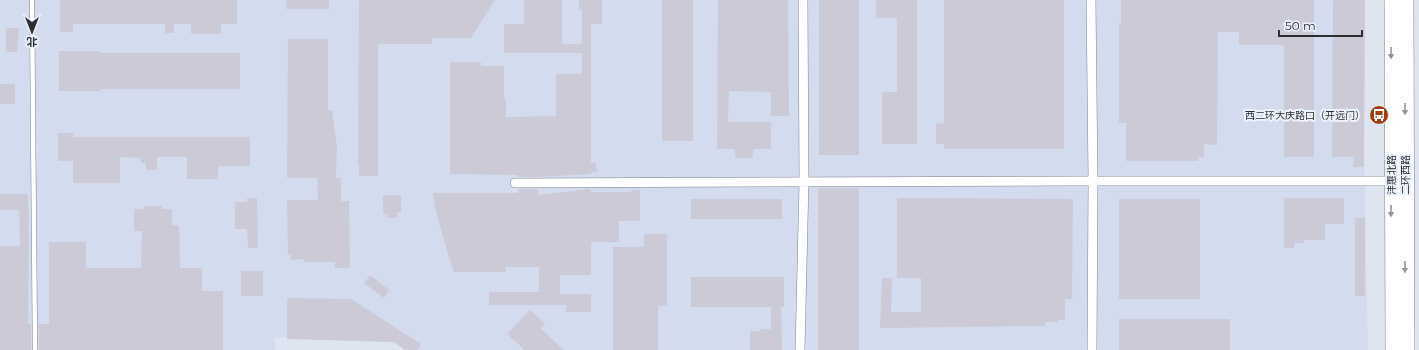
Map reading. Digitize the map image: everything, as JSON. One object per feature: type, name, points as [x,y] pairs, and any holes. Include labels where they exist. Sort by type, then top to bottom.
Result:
[{"type":"highway","name":"二环西路","points":[[1405,0],[1406,350]]},
{"type":"main road","name":"沣惠北路","points":[[1391,0],[1392,350]]},
{"type":"street","points":[[800,350],[804,182],[802,0]]},
{"type":"street","points":[[1091,0],[1093,181],[1092,350]]},
{"type":"street","points":[[515,183],[1391,181]]},
{"type":"lane","points":[[32,0],[35,350]]},
{"type":"shaded area","points":[[0,0],[1361,0],[1368,350],[406,350],[390,342],[275,337],[275,350],[0,350]]},
{"type":"building","points":[[60,0],[237,0],[237,24],[221,24],[221,34],[191,34],[191,24],[174,24],[174,33],[165,33],[165,24],[73,24],[73,32],[60,32]]},
{"type":"building","points":[[287,0],[329,0],[329,9],[286,9]]},
{"type":"building","points":[[359,0],[495,0],[471,38],[432,38],[432,44],[378,44],[378,176],[359,176]]},
{"type":"building","points":[[524,0],[562,0],[562,44],[582,44],[582,9],[579,9],[579,0],[602,0],[602,24],[591,24],[591,163],[596,163],[597,172],[591,172],[591,174],[538,177],[518,177],[518,175],[450,174],[450,62],[481,62],[481,66],[504,66],[504,99],[506,99],[506,117],[556,116],[556,74],[582,74],[582,53],[504,53],[504,24],[524,24]]},
{"type":"building","points":[[662,0],[693,0],[693,141],[662,141]]},
{"type":"building","points":[[718,0],[788,0],[789,116],[771,116],[771,92],[729,91],[728,122],[771,122],[771,149],[753,149],[753,158],[735,158],[735,149],[717,149]]},
{"type":"building","points":[[819,0],[859,0],[859,155],[819,155]]},
{"type":"building","points":[[876,0],[917,0],[917,144],[882,144],[882,92],[897,92],[897,18],[876,18]]},
{"type":"building","points":[[944,0],[1064,0],[1064,149],[944,149],[944,144],[936,144],[936,123],[944,124]]},
{"type":"building","points":[[1121,0],[1314,0],[1314,157],[1284,157],[1284,45],[1239,45],[1239,32],[1218,32],[1217,145],[1204,144],[1204,157],[1198,157],[1198,161],[1126,161],[1126,123],[1119,123],[1119,23],[1121,23]]},
{"type":"building","points":[[1333,0],[1365,0],[1364,167],[1353,167],[1354,157],[1332,157]]},
{"type":"building","points":[[6,28],[19,28],[17,52],[6,52]]},
{"type":"building","points":[[288,39],[328,39],[328,110],[332,110],[337,146],[336,178],[341,178],[341,201],[349,201],[350,268],[335,268],[335,262],[304,262],[304,259],[291,260],[291,255],[288,255],[287,200],[318,200],[317,178],[287,178]]},
{"type":"building","points":[[59,51],[100,51],[100,53],[240,53],[240,89],[101,89],[101,91],[59,91]]},
{"type":"building","points":[[0,84],[15,84],[15,104],[0,104]]},
{"type":"building","points":[[58,133],[73,133],[73,137],[250,137],[250,166],[218,166],[218,179],[187,179],[187,157],[157,157],[157,170],[146,170],[146,163],[141,163],[141,158],[120,157],[120,183],[73,183],[73,161],[58,161]]},
{"type":"building","points":[[818,188],[859,188],[859,350],[818,350]]},
{"type":"building","points":[[518,189],[538,189],[538,195],[587,189],[591,189],[591,192],[631,192],[631,190],[640,190],[640,221],[619,221],[619,242],[591,242],[591,275],[560,275],[560,294],[591,294],[591,312],[566,312],[566,305],[489,305],[489,292],[539,292],[539,267],[506,267],[506,272],[454,272],[435,207],[433,193],[518,193]]},
{"type":"building","points":[[0,194],[28,194],[28,324],[31,324],[31,350],[0,350],[0,246],[20,246],[19,210],[0,210]]},
{"type":"building","points":[[383,195],[401,195],[401,212],[397,212],[397,218],[387,218],[387,214],[383,214]]},
{"type":"building","points":[[247,198],[257,198],[258,248],[248,248],[247,229],[235,229],[235,202],[247,202]]},
{"type":"building","points":[[897,198],[1073,199],[1072,299],[1065,299],[1065,320],[1058,320],[1058,322],[1045,322],[1045,326],[880,328],[882,278],[892,278],[891,312],[921,312],[921,278],[897,278]]},
{"type":"building","points":[[1284,198],[1344,198],[1344,224],[1325,224],[1325,240],[1304,240],[1304,243],[1294,243],[1294,248],[1284,248]]},
{"type":"building","points":[[691,199],[782,199],[782,219],[691,219]]},
{"type":"building","points":[[1119,199],[1200,199],[1200,299],[1119,299]]},
{"type":"building","points":[[144,206],[162,206],[162,209],[172,209],[172,225],[179,225],[180,268],[202,268],[202,291],[223,291],[223,350],[39,350],[39,324],[49,324],[49,242],[86,242],[86,268],[141,268],[142,231],[134,231],[134,209],[144,209]]},
{"type":"building","points":[[1355,218],[1365,218],[1365,296],[1355,296]]},
{"type":"building","points":[[644,234],[667,234],[667,306],[658,306],[658,350],[613,350],[613,247],[644,247]]},
{"type":"building","points":[[241,271],[263,271],[263,296],[241,296]]},
{"type":"building","points":[[370,275],[389,290],[384,298],[364,283]]},
{"type":"building","points":[[691,277],[784,277],[784,307],[781,307],[782,350],[750,350],[750,331],[771,329],[771,307],[691,307]]},
{"type":"building","points":[[287,298],[351,299],[421,344],[417,350],[406,350],[394,342],[287,339]]},
{"type":"building","points":[[530,310],[545,324],[540,328],[564,350],[525,350],[507,334]]},
{"type":"building","points":[[1119,319],[1230,319],[1230,350],[1119,350]]},
{"type":"place","name":"西二环大庆路口（开远门）","points":[[1379,115]]}]
